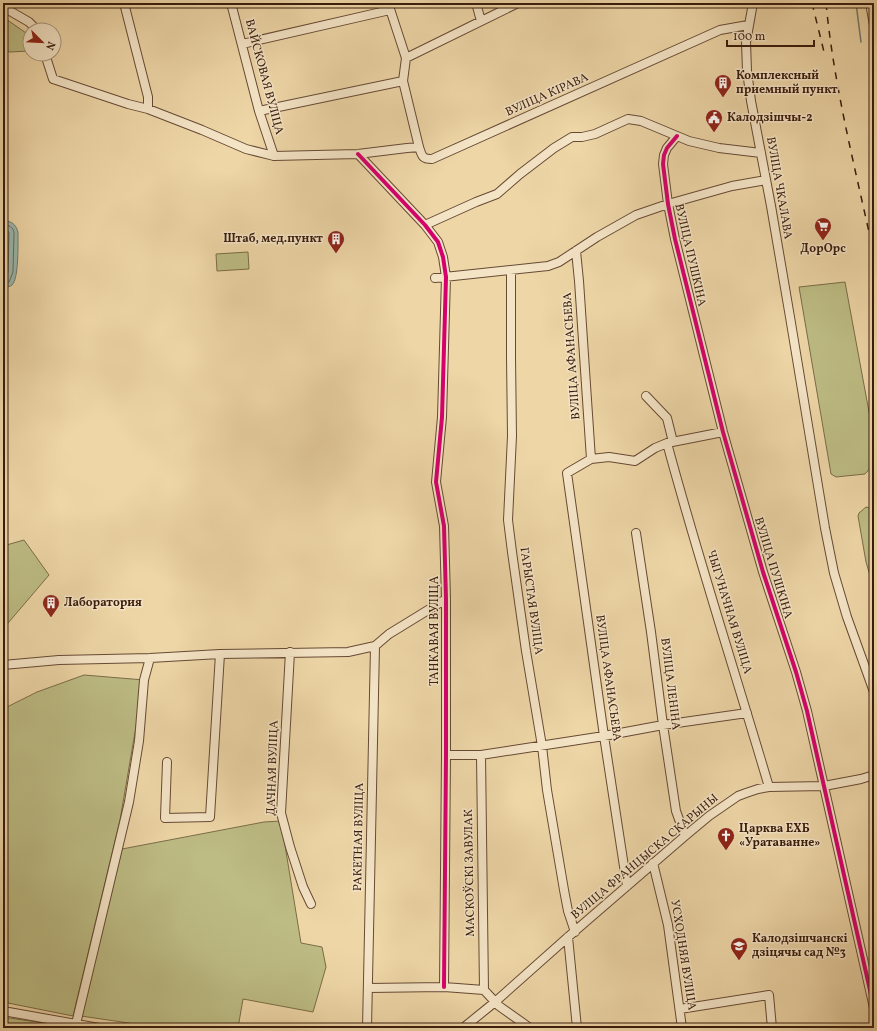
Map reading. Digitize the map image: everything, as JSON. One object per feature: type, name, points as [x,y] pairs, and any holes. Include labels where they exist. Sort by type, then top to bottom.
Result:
[{"type":"street","points":[[124,3],[148,97],[148,109]]},
{"type":"street","name":"ВАЙСКОВАЯ ВУЛІЦА","points":[[231,3],[260,111],[274,156]]},
{"type":"street","points":[[476,3],[481,21]]},
{"type":"street","points":[[406,58],[518,3]]},
{"type":"street","name":"ВУЛІЦА ЧКАЛАВА","points":[[753,3],[746,42],[747,71],[825,528],[834,573],[847,616],[874,692]]},
{"type":"street","points":[[870,3],[874,25]]},
{"type":"street","points":[[48,62],[54,79],[128,104],[148,109],[246,149],[274,156],[358,154],[419,147],[403,81],[406,58],[389,6],[242,44]]},
{"type":"street","points":[[3,7],[29,22]]},
{"type":"street","name":"ВУЛІЦА КІРАВА","points":[[419,147],[422,156],[427,159],[432,159],[720,30],[748,25]]},
{"type":"street","points":[[260,111],[403,81]]},
{"type":"street","points":[[425,225],[497,194],[554,148],[572,137],[582,137],[596,134],[628,118],[640,121],[689,141],[718,148],[761,153]]},
{"type":"street","name":"ВУЛІЦА ПУШКІНА","points":[[677,136],[667,148],[664,155],[663,164],[668,204],[675,240],[723,432],[763,572],[794,665],[805,704],[874,1008]]},
{"type":"street","name":"ТАНКАВАЯ ВУЛІЦА","points":[[358,154],[425,225],[438,242],[443,257],[446,277],[442,417],[436,482],[444,526],[446,599],[444,987]]},
{"type":"street","points":[[435,278],[548,266],[559,262],[596,237],[636,215],[668,204],[732,186],[766,180]]},
{"type":"street","name":"ВУЛІЦА АФАНАСЬЕВА","points":[[576,251],[580,287],[591,459],[567,473],[627,886]]},
{"type":"street","name":"ГАРЫСТАЯ ВУЛІЦА","points":[[511,270],[512,436],[508,520],[526,651],[542,746],[547,790],[568,911],[571,934],[577,1028]]},
{"type":"street","name":"ЧЫГУНАЧНАЯ ВУЛІЦА","points":[[646,396],[667,418],[670,442],[685,509],[769,787]]},
{"type":"street","points":[[591,459],[609,457],[635,461],[655,448],[670,442],[723,432]]},
{"type":"street","name":"ВУЛІЦА ЛЕНІНА","points":[[636,533],[676,811],[685,836]]},
{"type":"street","points":[[3,665],[59,660],[290,652],[348,652],[375,646],[389,634],[446,599]]},
{"type":"street","name":"РАКЕТНАЯ ВУЛІЦА","points":[[367,1028],[375,646]]},
{"type":"street","name":"ДАЧНАЯ ВУЛІЦА","points":[[290,652],[281,813],[303,887],[311,904]]},
{"type":"street","points":[[167,762],[165,818],[210,817],[220,654]]},
{"type":"street","points":[[76,1024],[129,802],[139,741],[144,680],[150,658]]},
{"type":"street","points":[[446,755],[480,755],[747,712]]},
{"type":"street","name":"МАСКОЎСКІ ЗАВУЛАК","points":[[480,755],[484,990]]},
{"type":"street","name":"ВУЛІЦА ФРАНЦЫСКА СКАРЫНЫ","points":[[463,1028],[495,1002],[571,934],[685,836],[709,816],[738,796],[769,787],[824,786],[874,775]]},
{"type":"street","name":"УСХОДНЯЯ ВУЛІЦА","points":[[654,863],[668,925],[682,1028]]},
{"type":"street","points":[[368,988],[444,987],[484,990],[499,1006],[530,1028]]},
{"type":"street","points":[[680,1009],[769,995],[772,1028]]},
{"type":"street","points":[[3,1011],[99,1028]]},
{"type":"shaded area","points":[[3,17],[22,30],[22,51],[10,52],[3,50]]},
{"type":"shaded area","points":[[248,252],[249,269],[217,271],[216,254]]},
{"type":"shaded area","points":[[845,282],[874,439],[874,461],[873,465],[865,474],[836,477],[831,474],[799,287]]},
{"type":"shaded area","points":[[866,507],[874,509],[874,589],[866,562],[858,516],[859,513]]},
{"type":"shaded area","points":[[24,540],[49,575],[3,629],[3,546]]},
{"type":"shaded area","points":[[84,675],[144,680],[120,820],[73,1016],[3,1002],[3,709],[37,692]]},
{"type":"shaded area","points":[[281,821],[301,943],[322,947],[326,967],[313,1012],[243,999],[238,1028],[162,1028],[81,1016],[122,849],[264,822]]},
{"type":"shaded area","points":[[3,1017],[70,1027],[70,1028],[3,1028]]},
{"type":"water","points":[[3,220],[13,223],[18,232],[18,260],[16,276],[12,285],[9,287],[3,287]]},
{"type":"waterway","points":[[856,3],[861,42]]},
{"type":"railway","points":[[812,3],[825,56]]},
{"type":"railway","points":[[826,3],[834,66],[840,98],[874,255]]},
{"type":"railway","points":[[870,294],[874,313]]},
{"type":"cycle path","points":[[677,136],[667,148],[664,155],[663,164],[668,204],[675,239],[723,432],[763,572],[796,672],[807,711],[874,1008]]},
{"type":"cycle path","points":[[358,154],[425,225],[438,242],[443,257],[446,277],[442,417],[436,482],[444,526],[446,599],[444,987]]},
{"type":"place","name":"Комплексный приемный пункт","points":[[723,98]]},
{"type":"place","name":"Калодзішчы-2","points":[[714,133]]},
{"type":"place","name":"ДорОрс","points":[[823,241]]},
{"type":"place","name":"Штаб, мeд.пункт","points":[[336,254]]},
{"type":"place","name":"Лаборатория","points":[[51,618]]},
{"type":"place","name":"Царква ЕХБ «Уратаванне»","points":[[726,851]]},
{"type":"place","name":"Калодзішчанскі дзіцячы сад №3","points":[[739,961]]}]
